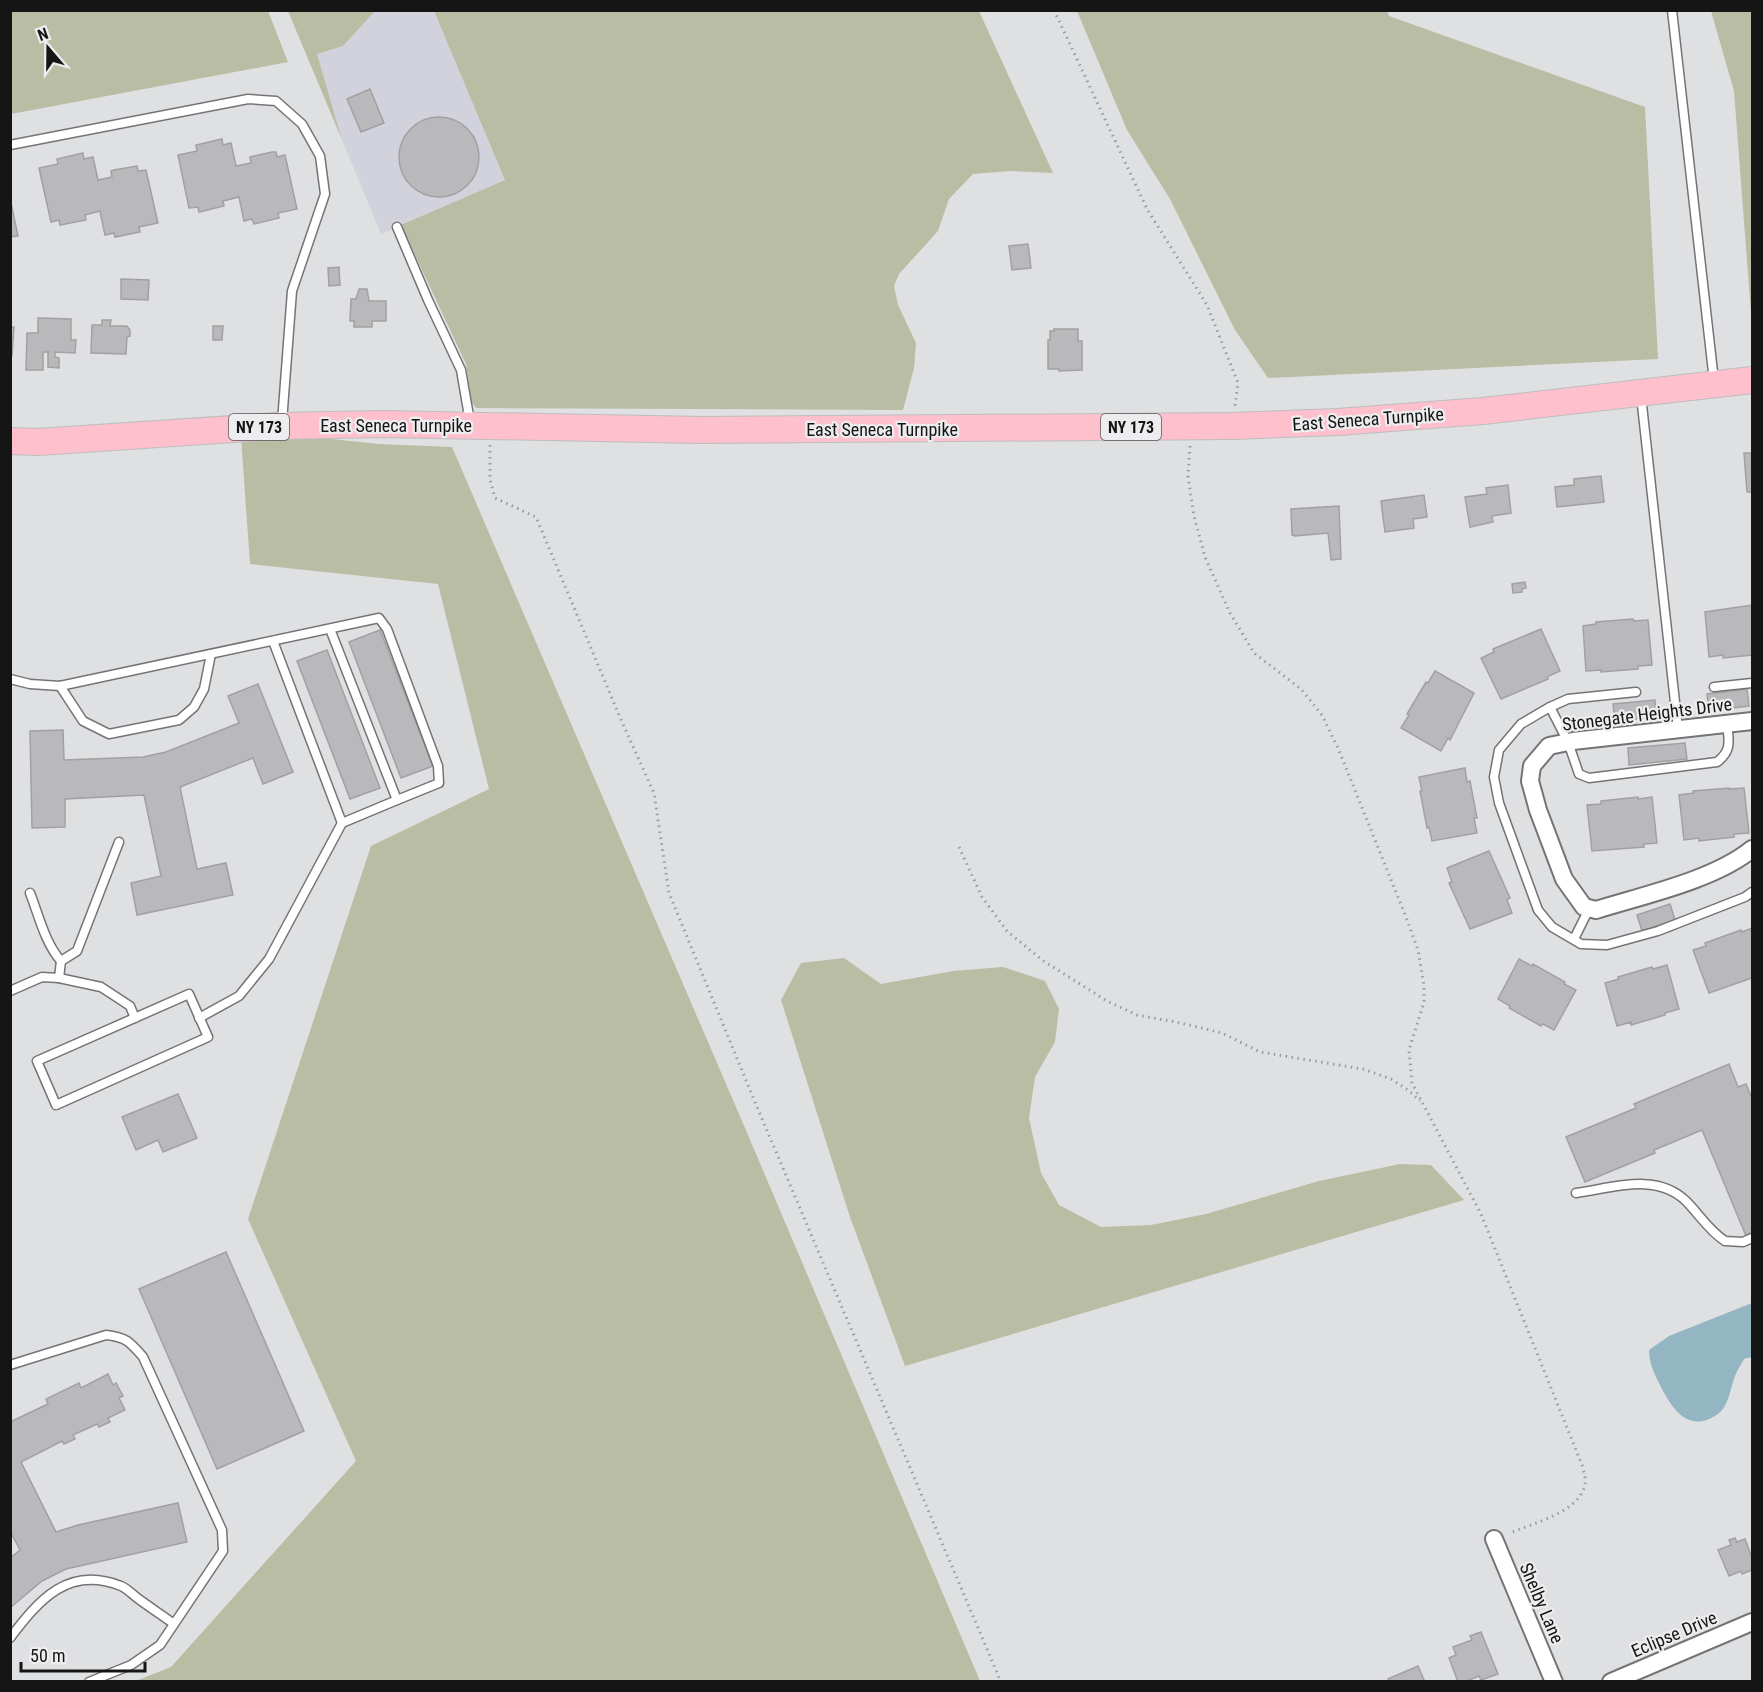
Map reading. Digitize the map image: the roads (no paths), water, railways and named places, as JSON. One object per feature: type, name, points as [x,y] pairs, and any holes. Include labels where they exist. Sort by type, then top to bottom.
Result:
[{"type":"main road","name":"East Seneca Turnpike","points":[[10,441],[38,442],[282,426],[383,423],[701,430],[1233,426],[1338,422],[1472,412],[1752,380]]},
{"type":"street","name":"Stonegate Heights Drive","points":[[1589,909],[1584,907],[1564,879],[1538,810],[1530,781],[1532,766],[1549,746],[1752,721]]},
{"type":"street","points":[[1589,909],[1596,910],[1683,883],[1736,862],[1752,849]]},
{"type":"street","name":"Shelby Lane","points":[[1494,1539],[1554,1682]]},
{"type":"street","name":"Eclipse Drive","points":[[1611,1682],[1752,1622]]},
{"type":"lane","points":[[1672,10],[1714,384]]},
{"type":"lane","points":[[10,145],[248,99],[276,100],[302,124],[320,156],[325,194],[292,291],[282,426]]},
{"type":"lane","points":[[397,227],[461,370],[480,425]]},
{"type":"lane","points":[[1641,393],[1678,729]]},
{"type":"lane","points":[[10,679],[30,684],[60,686],[379,618],[387,628],[438,766],[440,783],[342,823],[269,959],[239,996],[200,1018]]},
{"type":"lane","points":[[330,629],[397,800]]},
{"type":"lane","points":[[273,641],[342,823]]},
{"type":"lane","points":[[60,686],[83,721],[109,734],[179,720],[194,707],[204,689],[211,654]]},
{"type":"lane","points":[[1714,687],[1752,683]]},
{"type":"lane","points":[[1636,692],[1568,699],[1521,724],[1499,750],[1494,777],[1499,803],[1538,910],[1552,927],[1581,944],[1607,945],[1658,931],[1745,897],[1752,892]]},
{"type":"lane","points":[[1550,707],[1568,742],[1579,774],[1589,778],[1717,762],[1725,756],[1730,747],[1727,724]]},
{"type":"lane","points":[[61,961],[76,951],[119,842]]},
{"type":"lane","points":[[30,893],[48,941],[61,961],[59,978]]},
{"type":"lane","points":[[1574,939],[1589,909]]},
{"type":"lane","points":[[10,991],[42,978],[59,978],[101,987],[130,1006],[135,1018]]},
{"type":"lane","points":[[189,994],[200,1018],[208,1037],[56,1105],[36,1061],[189,994]]},
{"type":"lane","points":[[1576,1193],[1644,1183],[1658,1184],[1676,1192],[1725,1241],[1743,1242],[1752,1238]]},
{"type":"lane","points":[[10,1365],[106,1335],[121,1336],[134,1346],[143,1357],[222,1530],[223,1551],[160,1645],[131,1665],[89,1682]]},
{"type":"lane","points":[[10,1638],[35,1606],[74,1581],[98,1580],[123,1587],[174,1624]]},
{"type":"water","points":[[1752,1303],[1752,1357],[1744,1359],[1720,1413],[1705,1420],[1696,1421],[1681,1415],[1664,1393],[1652,1368],[1649,1350],[1669,1336]]}]
